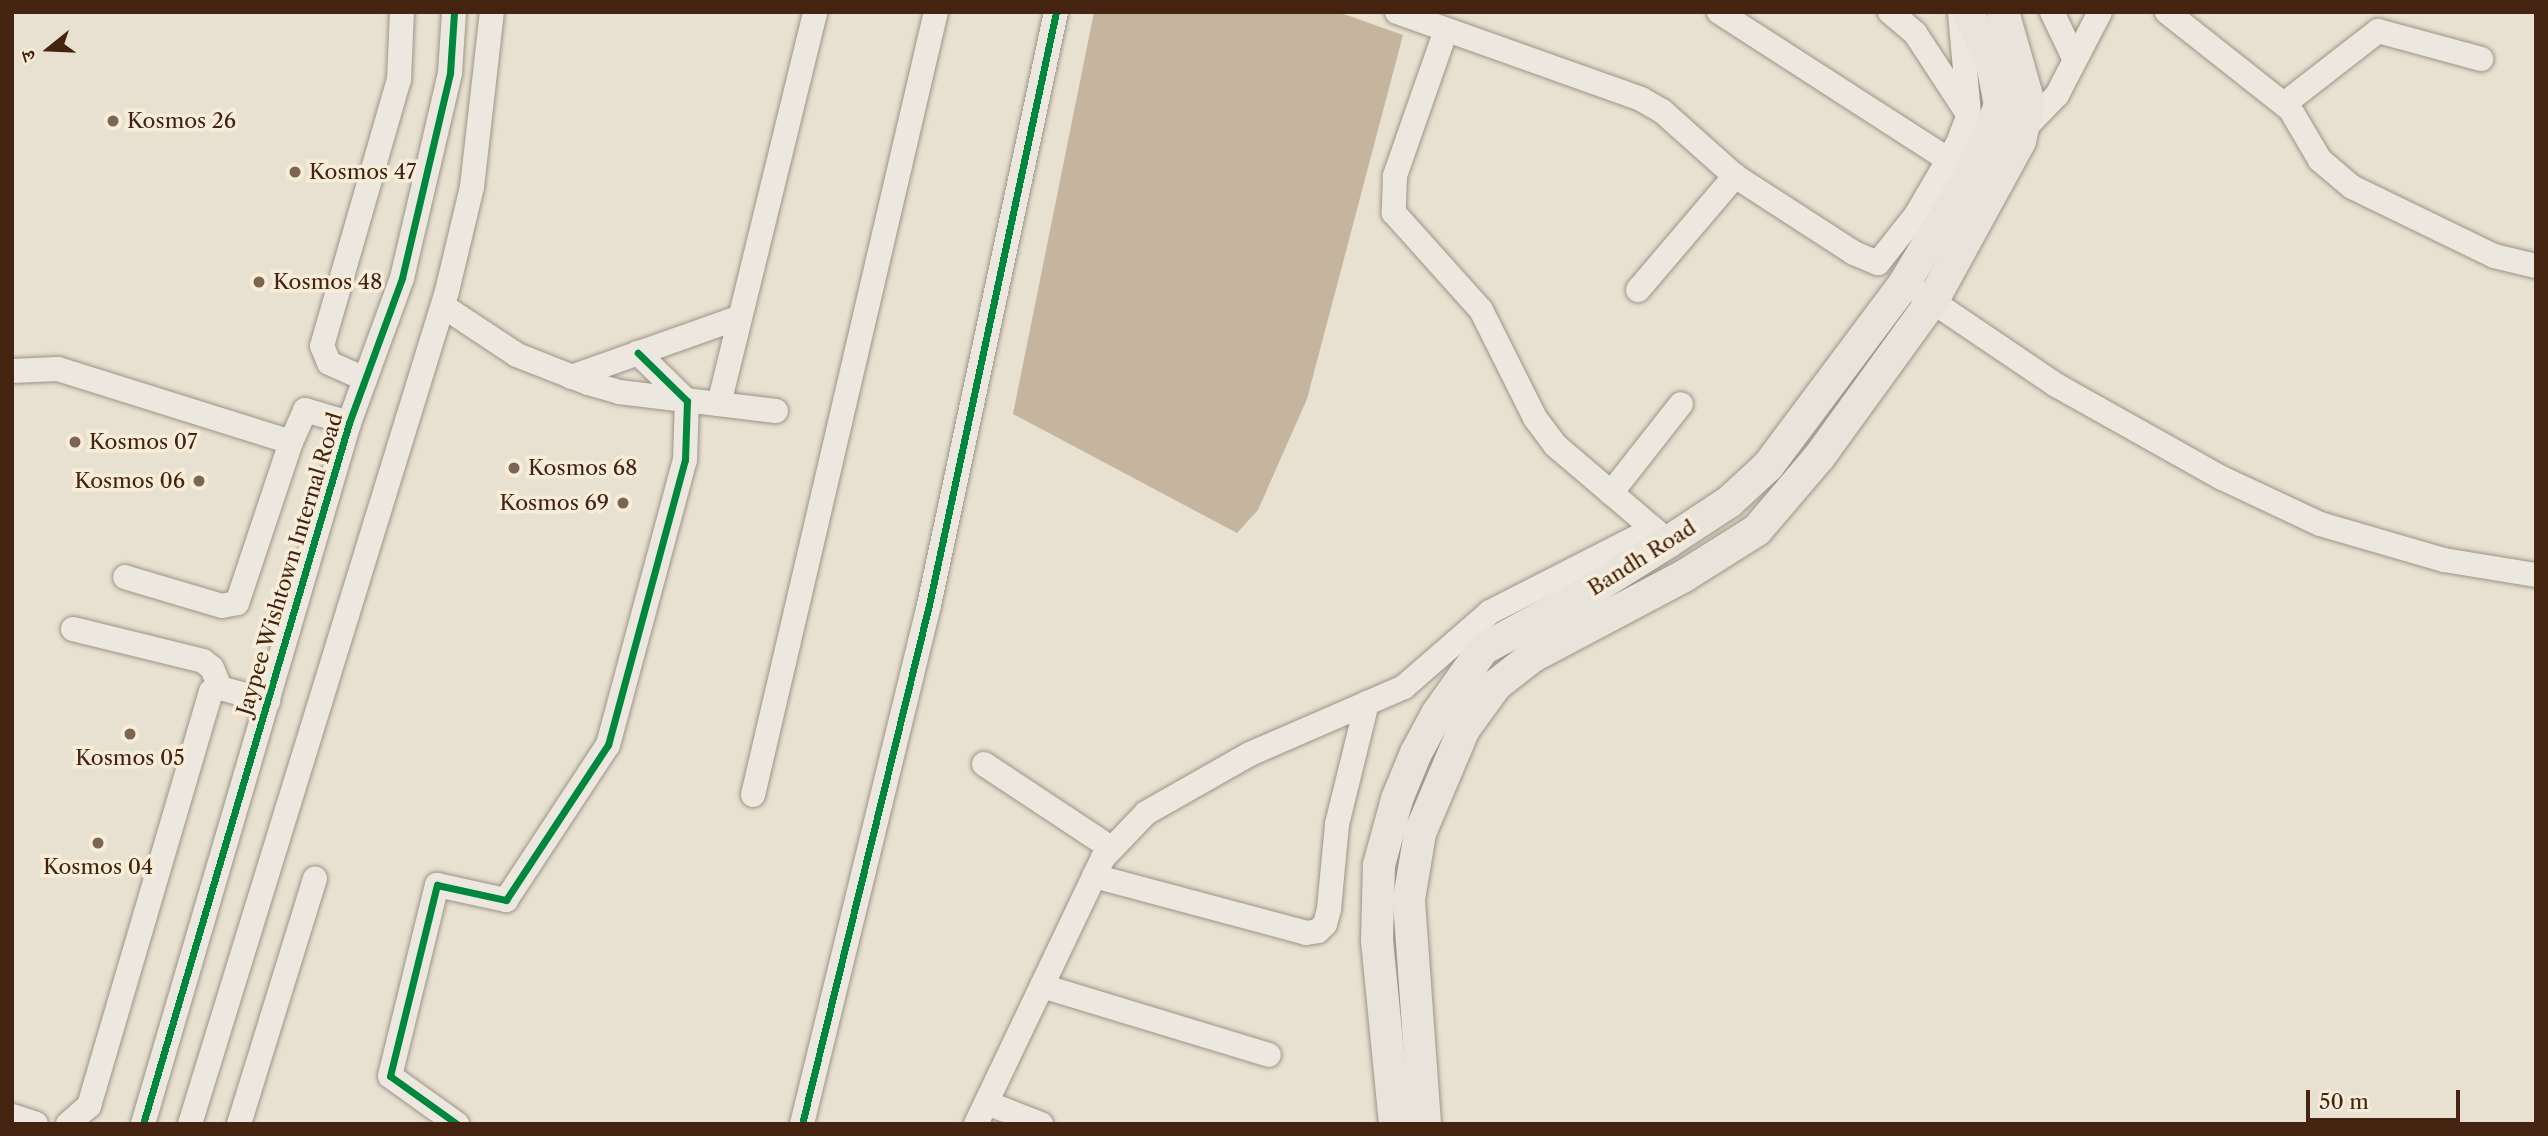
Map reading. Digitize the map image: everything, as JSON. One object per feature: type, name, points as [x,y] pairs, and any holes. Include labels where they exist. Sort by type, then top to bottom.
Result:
[{"type":"main road","name":"Bandh Road","points":[[1395,1124],[1377,942],[1379,865],[1416,753],[1437,714],[1483,649],[1588,592],[1661,535],[1729,502],[1768,466],[1904,284],[1968,178],[2000,105],[1992,64],[1968,12]]},
{"type":"main road","name":"Bandh Road","points":[[1425,1124],[1409,899],[1420,833],[1464,729],[1496,685],[1533,656],[1684,576],[1757,530],[1820,456],[1933,300],[1987,208],[2024,129],[2029,103],[2003,12]]},
{"type":"main road","points":[[1729,502],[1757,530]]},
{"type":"street","points":[[365,379],[329,363],[322,345],[399,80],[402,12]]},
{"type":"street","name":"Jaypee Wishtown Internal Road","points":[[143,1124],[349,423],[401,278],[450,73],[454,12]]},
{"type":"street","points":[[190,1124],[443,306],[472,187],[486,90],[492,12]]},
{"type":"street","points":[[719,404],[815,12]]},
{"type":"street","points":[[753,795],[936,12]]},
{"type":"street","points":[[802,1124],[929,605],[1056,12]]},
{"type":"street","points":[[1396,12],[1435,22],[1641,99],[1661,111],[1735,176],[1854,253],[1878,263],[1916,215],[1949,160],[1969,115],[1960,12]]},
{"type":"street","points":[[1718,12],[1949,160]]},
{"type":"street","points":[[1890,12],[1915,33],[1969,115]]},
{"type":"street","points":[[2052,12],[2074,58]]},
{"type":"street","points":[[2024,129],[2057,95],[2100,12]]},
{"type":"street","points":[[2167,12],[2284,104],[2302,122],[2320,160],[2352,187],[2494,256],[2536,266]]},
{"type":"street","points":[[1041,1124],[981,1113],[1094,876],[1111,848],[1146,813],[1250,754],[1416,681],[1469,629],[1507,601],[1661,535],[1555,445],[1535,418],[1481,310],[1394,213],[1395,176],[1435,22]]},
{"type":"street","points":[[2284,104],[2378,32],[2481,59]]},
{"type":"street","points":[[450,73],[486,90]]},
{"type":"street","points":[[1638,290],[1735,176]]},
{"type":"street","points":[[1904,284],[1933,300],[2068,391],[2222,478],[2320,524],[2444,560],[2536,575]]},
{"type":"street","points":[[443,306],[517,355],[570,377],[620,392],[776,411]]},
{"type":"street","points":[[570,377],[740,317]]},
{"type":"street","points":[[457,1124],[390,1076],[437,885],[506,900],[608,745],[685,460],[687,401],[638,353]]},
{"type":"street","points":[[12,371],[58,369],[291,442]]},
{"type":"street","points":[[1611,493],[1681,404]]},
{"type":"street","points":[[125,577],[222,606],[237,603],[304,410],[349,423]]},
{"type":"street","points":[[73,629],[203,661],[220,688]]},
{"type":"street","points":[[68,1124],[89,1106],[211,692],[220,688],[268,701]]},
{"type":"street","points":[[1094,876],[1306,933],[1318,931],[1325,924],[1329,909],[1337,824],[1367,703]]},
{"type":"street","points":[[984,764],[1111,848]]},
{"type":"street","points":[[239,1124],[315,878]]},
{"type":"street","points":[[1042,986],[1269,1055]]},
{"type":"street","points":[[12,1116],[36,1124]]},
{"type":"shaded area","points":[[1094,12],[1338,12],[1403,35],[1307,399],[1258,510],[1237,533],[1013,414]]},
{"type":"cycle path","points":[[143,1124],[349,423],[402,278],[450,73],[454,12]]},
{"type":"cycle path","points":[[802,1124],[929,605],[1056,12]]},
{"type":"cycle path","points":[[457,1124],[390,1076],[437,885],[506,900],[608,745],[685,460],[687,401],[638,353]]},
{"type":"place","name":"Kosmos 26","points":[[113,121]]},
{"type":"place","name":"Kosmos 47","points":[[295,172]]},
{"type":"place","name":"Kosmos 48","points":[[259,282]]},
{"type":"place","name":"Kosmos 07","points":[[75,442]]},
{"type":"place","name":"Kosmos 68","points":[[514,468]]},
{"type":"place","name":"Kosmos 06","points":[[199,481]]},
{"type":"place","name":"Kosmos 69","points":[[623,503]]},
{"type":"place","name":"Kosmos 05","points":[[130,734]]},
{"type":"place","name":"Kosmos 04","points":[[98,843]]}]
